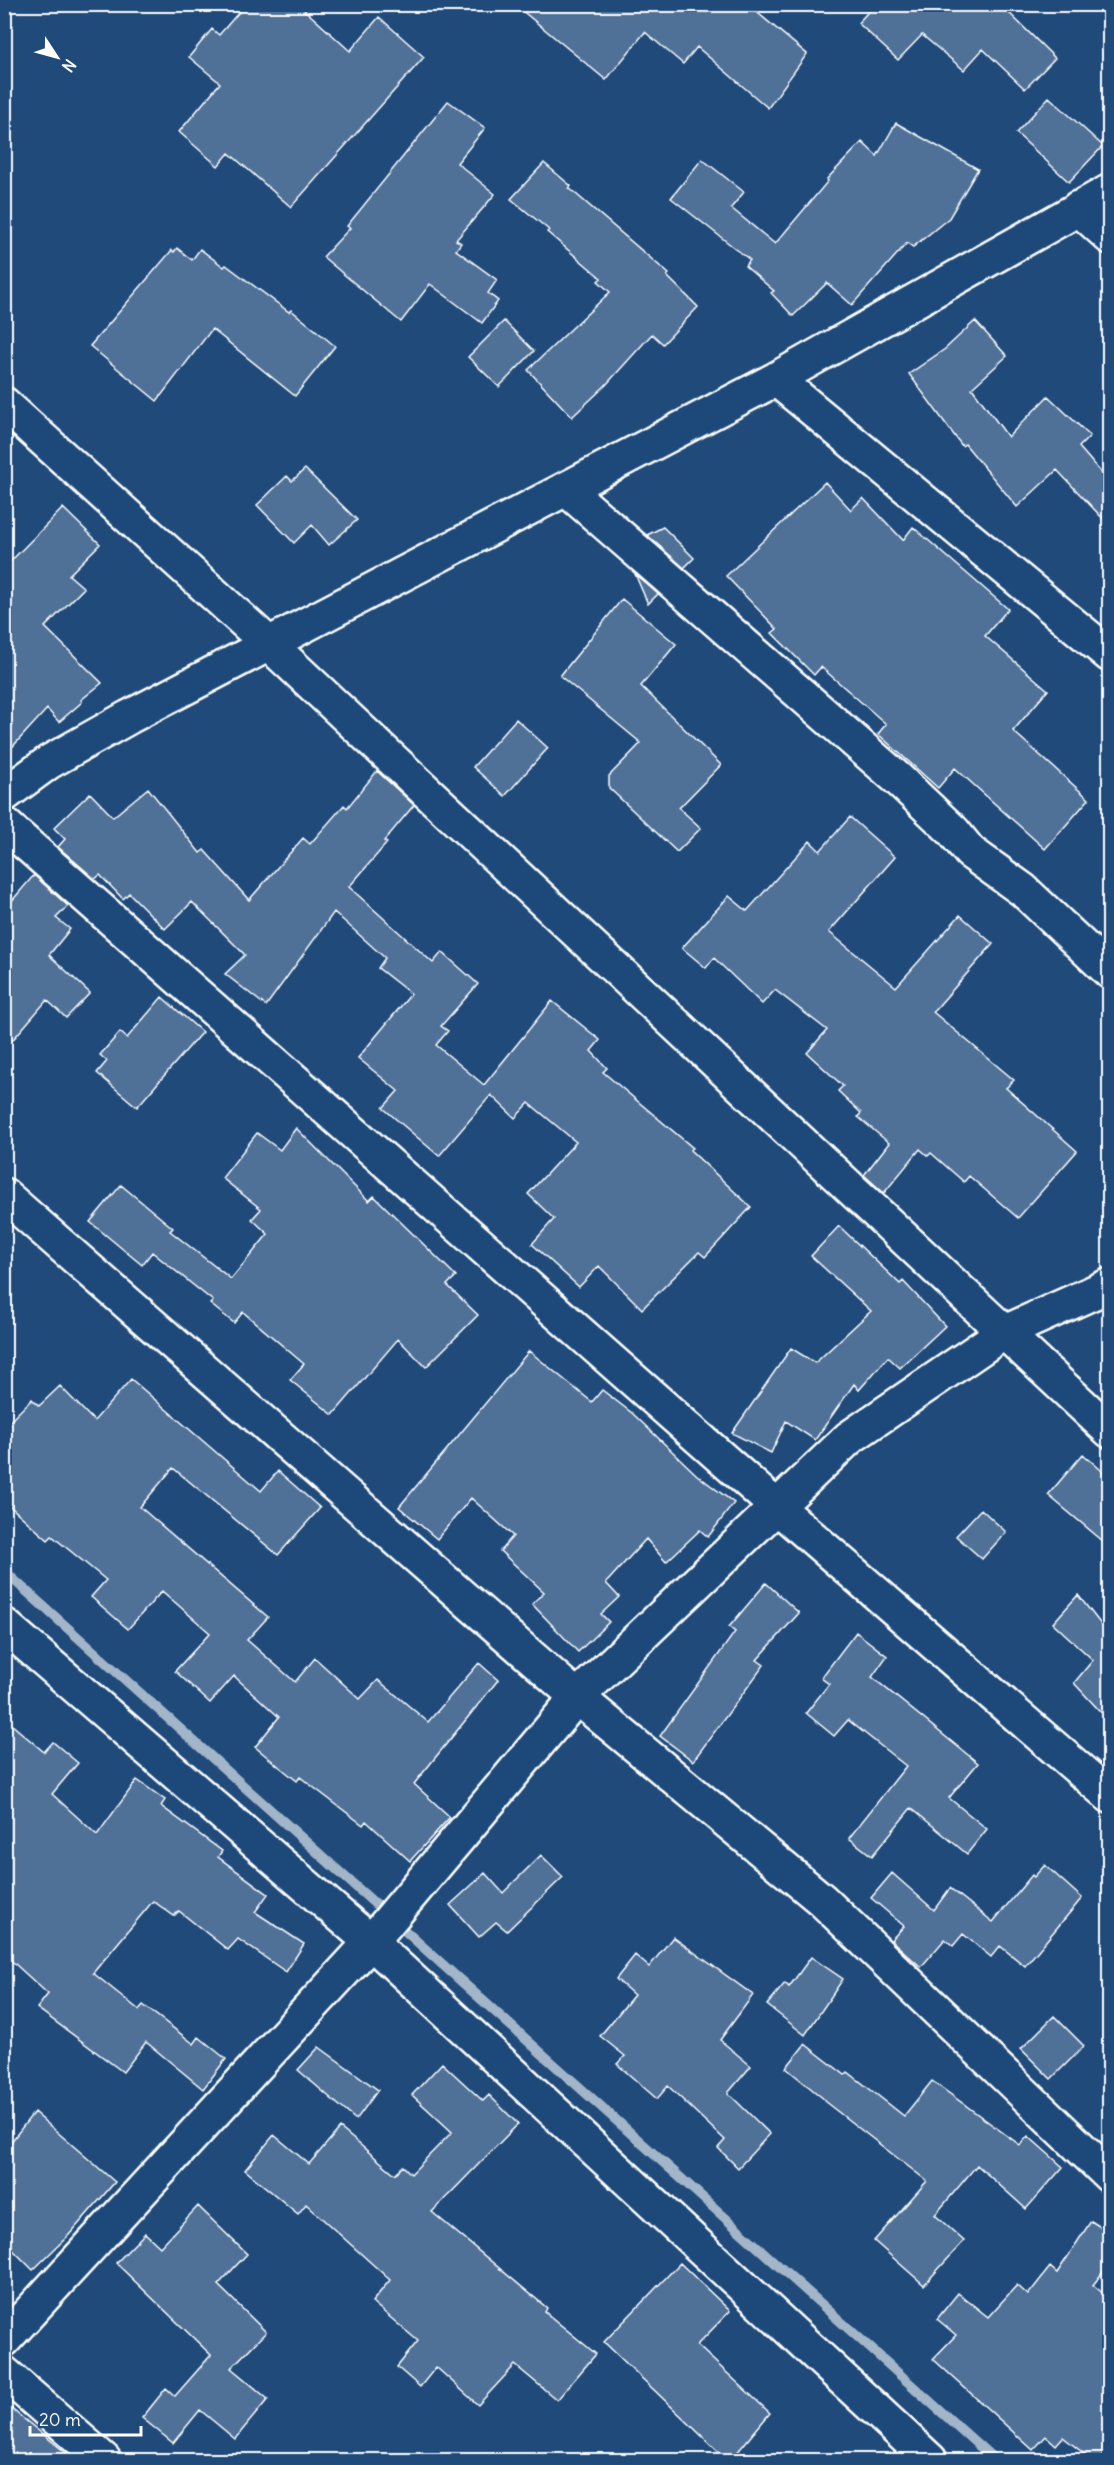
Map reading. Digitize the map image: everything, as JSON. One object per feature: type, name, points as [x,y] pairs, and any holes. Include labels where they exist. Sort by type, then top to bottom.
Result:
[{"type":"street","points":[[4,795],[49,762],[89,740],[776,379],[1110,191]]},
{"type":"street","points":[[1078,208],[1110,237]]},
{"type":"street","points":[[776,379],[1110,655]]},
{"type":"street","points":[[4,404],[268,644],[1110,1431]]},
{"type":"street","points":[[566,489],[898,778],[970,852],[1023,890],[1110,972]]},
{"type":"street","points":[[4,824],[777,1508],[1110,1796]]},
{"type":"street","points":[[4,1195],[577,1697],[822,1900],[1110,2176]]},
{"type":"street","points":[[4,2340],[387,1923],[577,1697],[849,1438],[1003,1333],[1110,1285]]},
{"type":"street","points":[[4,1625],[387,1923],[930,2460]]},
{"type":"street","points":[[4,2373],[104,2460]]},
{"type":"building","points":[[246,4],[298,4],[350,51],[379,17],[424,57],[291,207],[229,153],[218,166],[179,132],[220,83],[189,57],[212,29],[219,35]]},
{"type":"building","points":[[514,4],[747,4],[807,54],[768,108],[697,47],[683,64],[645,32],[606,80]]},
{"type":"building","points":[[875,4],[1000,4],[1055,58],[1025,89],[983,49],[964,70],[922,35],[898,60],[858,23]]},
{"type":"building","points":[[1049,97],[1103,146],[1069,182],[1016,133]]},
{"type":"building","points":[[448,101],[485,128],[457,163],[495,194],[456,240],[461,243],[456,250],[497,280],[488,293],[498,301],[482,323],[430,284],[401,322],[323,257],[350,228],[347,226]]},
{"type":"building","points":[[896,123],[978,169],[949,218],[913,247],[907,243],[852,305],[827,283],[793,316],[771,293],[774,291],[745,266],[750,260],[671,198],[702,159],[744,192],[731,208],[775,244],[828,181],[827,179],[862,142],[877,156]]},
{"type":"building","points":[[544,163],[571,186],[569,188],[669,274],[667,276],[698,307],[663,344],[652,334],[605,386],[572,417],[528,370],[610,292],[598,281],[601,278],[511,199]]},
{"type":"building","points":[[177,248],[192,260],[200,249],[224,267],[226,265],[289,312],[291,310],[335,346],[295,396],[212,329],[157,401],[90,346],[172,250],[174,252]]},
{"type":"building","points":[[504,321],[534,351],[499,387],[468,357]]},
{"type":"building","points":[[975,321],[1007,356],[972,388],[1008,437],[1048,396],[1090,436],[1079,447],[1110,483],[1110,526],[1057,470],[1017,507],[965,444],[962,446],[909,374],[945,349]]},
{"type":"building","points":[[305,469],[357,520],[329,545],[312,525],[294,543],[257,505],[287,476],[292,481]]},
{"type":"building","points":[[825,482],[851,510],[863,498],[903,540],[913,527],[1008,609],[985,636],[1048,690],[1013,731],[1089,799],[1045,849],[955,768],[938,788],[878,734],[886,724],[821,667],[814,675],[772,633],[777,629],[726,576]]},
{"type":"building","points":[[63,508],[100,544],[69,575],[84,588],[45,627],[102,683],[59,722],[47,709],[4,756],[4,568]]},
{"type":"building","points":[[663,527],[694,558],[684,568],[647,535]]},
{"type":"building","points":[[635,574],[658,594],[648,604]]},
{"type":"building","points":[[622,599],[676,644],[641,686],[721,765],[679,808],[701,828],[677,852],[609,788],[609,776],[641,743],[560,676]]},
{"type":"building","points":[[516,719],[548,748],[505,796],[473,767]]},
{"type":"building","points":[[377,771],[414,805],[384,841],[387,843],[349,887],[433,963],[442,952],[478,984],[441,1026],[448,1031],[436,1045],[484,1085],[552,1001],[600,1040],[591,1051],[607,1068],[603,1072],[693,1148],[690,1150],[751,1207],[705,1257],[699,1252],[642,1309],[599,1266],[579,1287],[532,1244],[554,1219],[528,1194],[576,1142],[529,1103],[515,1118],[491,1095],[439,1156],[383,1108],[398,1091],[358,1058],[411,994],[378,968],[385,958],[334,912],[266,1006],[225,974],[245,955],[192,902],[165,929],[129,893],[123,899],[100,875],[95,879],[58,847],[65,839],[54,828],[90,793],[113,817],[148,788],[200,853],[204,850],[249,900],[303,838],[310,844],[344,805],[347,808]]},
{"type":"building","points":[[850,817],[895,857],[829,932],[896,987],[960,915],[993,944],[933,1012],[1014,1080],[1006,1088],[1077,1151],[1018,1218],[969,1176],[964,1182],[931,1153],[928,1156],[920,1149],[884,1193],[864,1175],[889,1143],[858,1117],[861,1113],[838,1091],[843,1086],[807,1053],[827,1030],[775,990],[762,1004],[714,958],[706,968],[682,948],[729,896],[747,911],[810,841],[820,851]]},
{"type":"building","points":[[34,875],[68,906],[56,918],[70,929],[49,955],[90,993],[66,1018],[47,1000],[4,1050],[4,910]]},
{"type":"building","points":[[162,997],[202,1032],[137,1107],[97,1073],[107,1061],[100,1055],[120,1032],[127,1038]]},
{"type":"building","points":[[296,1128],[369,1201],[374,1196],[456,1276],[447,1285],[478,1315],[426,1367],[398,1339],[333,1415],[290,1380],[304,1364],[243,1312],[234,1323],[210,1304],[213,1301],[152,1252],[142,1265],[90,1222],[121,1185],[173,1228],[170,1231],[231,1279],[268,1234],[252,1219],[261,1209],[222,1178],[257,1133],[280,1150]]},
{"type":"building","points":[[839,1226],[900,1284],[903,1281],[945,1326],[900,1368],[888,1357],[859,1390],[854,1384],[815,1440],[786,1421],[771,1453],[732,1433],[791,1348],[815,1363],[871,1311],[811,1256]]},
{"type":"building","points":[[529,1351],[592,1402],[602,1390],[632,1413],[697,1475],[734,1503],[708,1537],[700,1530],[666,1562],[646,1539],[606,1583],[619,1597],[601,1614],[609,1622],[578,1652],[532,1604],[544,1592],[500,1551],[513,1536],[471,1498],[437,1539],[399,1507]]},
{"type":"building","points":[[131,1379],[261,1491],[278,1471],[320,1508],[278,1555],[173,1468],[140,1507],[268,1617],[247,1640],[295,1682],[315,1658],[360,1699],[378,1680],[428,1722],[479,1663],[498,1680],[414,1784],[450,1817],[410,1861],[366,1821],[363,1825],[300,1777],[297,1781],[255,1747],[279,1717],[234,1676],[210,1703],[175,1671],[210,1633],[162,1591],[128,1629],[91,1597],[106,1580],[52,1536],[48,1540],[4,1501],[4,1427],[32,1399],[39,1406],[60,1386],[94,1421]]},
{"type":"building","points":[[1083,1454],[1110,1478],[1110,1547],[1048,1495]]},
{"type":"building","points":[[981,1509],[1006,1532],[982,1559],[956,1536]]},
{"type":"building","points":[[766,1583],[799,1613],[757,1660],[764,1665],[693,1761],[660,1736],[735,1632],[729,1627]]},
{"type":"building","points":[[1078,1595],[1110,1636],[1110,1722],[1074,1683],[1093,1660],[1053,1623]]},
{"type":"building","points":[[856,1632],[887,1656],[872,1677],[978,1763],[949,1798],[987,1829],[967,1854],[911,1808],[872,1856],[849,1838],[906,1766],[848,1720],[834,1736],[806,1713],[829,1684],[821,1678]]},
{"type":"building","points":[[4,1718],[44,1752],[53,1742],[78,1763],[52,1794],[97,1835],[137,1780],[165,1800],[161,1806],[222,1851],[218,1857],[268,1894],[255,1912],[304,1944],[286,1972],[238,1939],[228,1950],[179,1911],[174,1916],[153,1901],[93,1973],[139,2010],[143,2005],[194,2044],[199,2037],[226,2059],[203,2089],[146,2042],[123,2072],[37,2008],[48,1994],[4,1954]]},
{"type":"building","points":[[541,1855],[563,1877],[507,1931],[496,1922],[479,1937],[450,1905],[485,1873],[503,1893]]},
{"type":"building","points":[[1045,1865],[1082,1898],[1025,1966],[1000,1946],[991,1957],[963,1934],[953,1946],[945,1939],[921,1967],[891,1940],[904,1926],[871,1898],[892,1873],[934,1910],[950,1888],[993,1922],[1032,1875],[1034,1877]]},
{"type":"building","points":[[673,1937],[753,1995],[720,2040],[751,2066],[728,2093],[770,2134],[738,2168],[718,2148],[725,2140],[668,2086],[657,2099],[617,2064],[625,2056],[600,2036],[634,1995],[616,1979],[635,1955],[649,1967]]},
{"type":"building","points":[[811,1957],[843,1979],[805,2035],[767,2005],[785,1983],[789,1987]]},
{"type":"building","points":[[1054,2016],[1084,2046],[1051,2079],[1021,2049]]},
{"type":"building","points":[[805,2044],[845,2075],[848,2072],[904,2116],[932,2081],[1020,2145],[1028,2136],[1063,2167],[1026,2209],[977,2165],[935,2215],[964,2241],[924,2285],[874,2241],[927,2181],[824,2101],[786,2068]]},
{"type":"building","points":[[319,2047],[378,2090],[356,2120],[298,2070]]},
{"type":"building","points":[[442,2063],[483,2101],[489,2095],[518,2124],[432,2212],[547,2308],[545,2312],[596,2354],[557,2400],[515,2365],[478,2405],[436,2367],[420,2387],[397,2367],[418,2341],[372,2302],[390,2280],[306,2204],[298,2214],[245,2170],[274,2135],[309,2164],[340,2128],[395,2174],[403,2166],[411,2174],[452,2132],[412,2095]]},
{"type":"building","points":[[34,2112],[115,2182],[69,2235],[33,2270],[4,2241],[4,2151]]},
{"type":"building","points":[[198,2206],[247,2254],[218,2285],[266,2332],[231,2368],[268,2399],[235,2439],[200,2410],[173,2443],[142,2418],[166,2388],[175,2396],[211,2355],[116,2263],[145,2233],[160,2247]]},
{"type":"building","points":[[1091,2221],[1110,2233],[1110,2263],[1093,2285],[1110,2299],[1110,2448],[1098,2460],[1092,2460],[1063,2437],[1056,2445],[1046,2436],[1033,2450],[933,2359],[956,2335],[937,2319],[958,2293],[988,2317],[1017,2285],[1028,2295],[1050,2267],[1057,2273]]},
{"type":"building","points":[[680,2263],[730,2311],[697,2345],[770,2413],[731,2460],[727,2460],[604,2342]]},
{"type":"building","points":[[4,2403],[75,2460],[4,2460]]},
{"type":"waterway","points":[[4,1571],[995,2460]]}]
